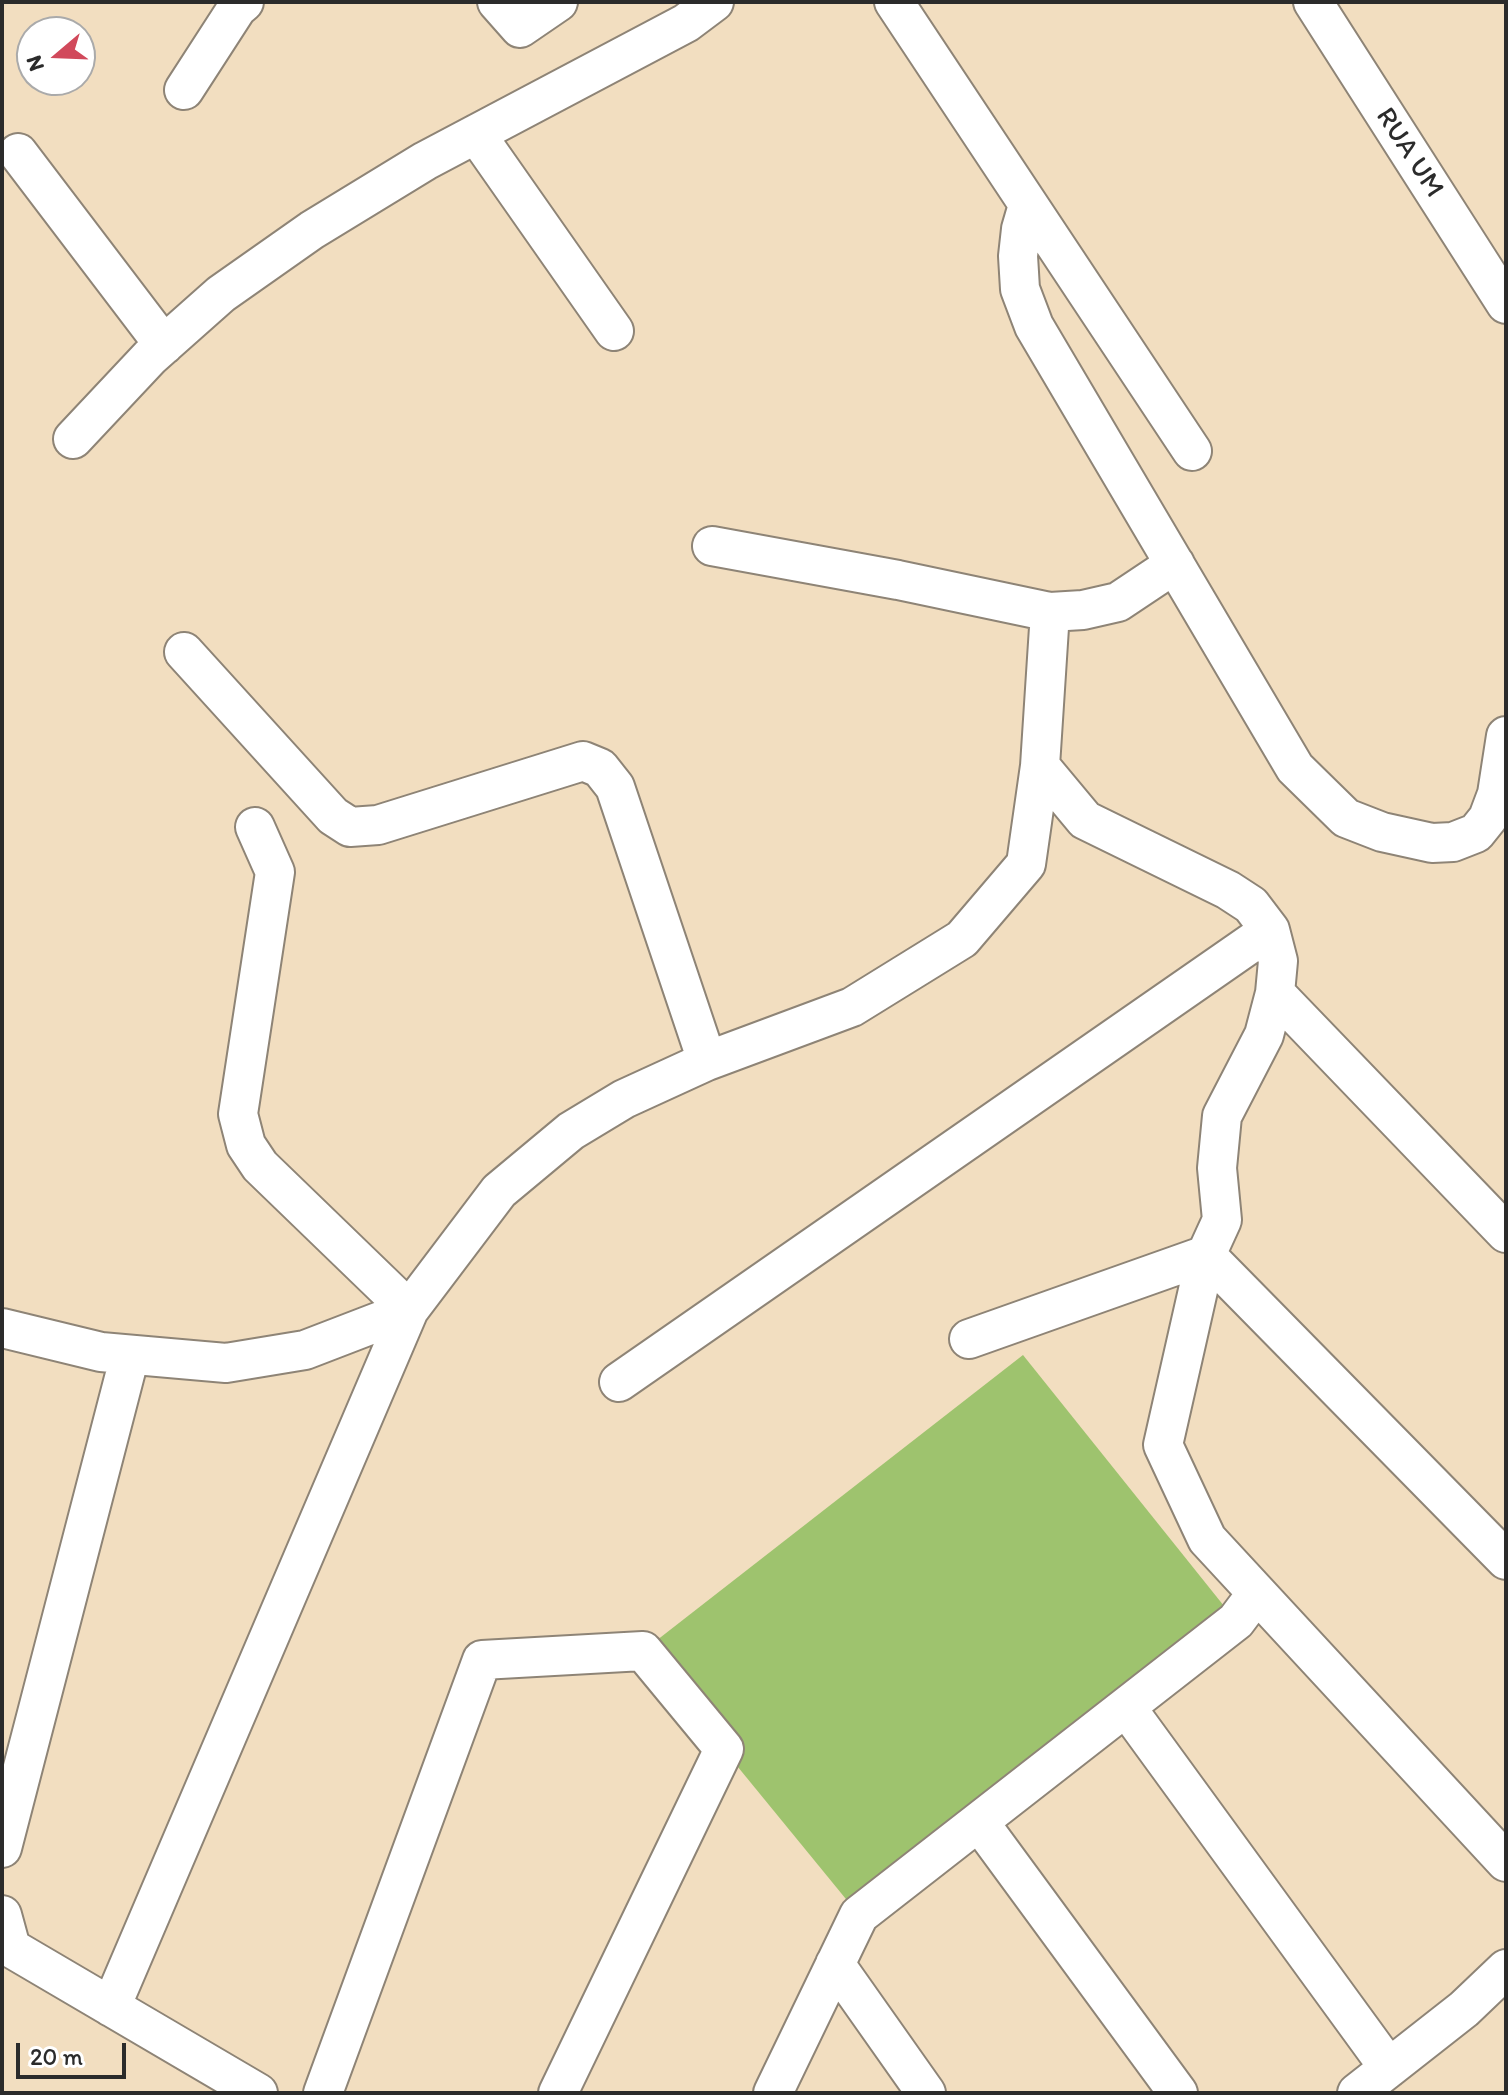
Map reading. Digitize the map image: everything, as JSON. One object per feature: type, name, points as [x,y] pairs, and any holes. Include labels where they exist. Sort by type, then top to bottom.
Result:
[{"type":"street","points":[[184,90],[237,8],[244,2]]},
{"type":"street","points":[[497,2],[520,28],[558,2]]},
{"type":"street","points":[[73,439],[164,345],[221,294],[312,230],[425,161],[686,23],[714,2]]},
{"type":"street","points":[[894,2],[1192,451]]},
{"type":"street","name":"RUA UM","points":[[1313,2],[1506,304]]},
{"type":"street","points":[[476,134],[614,331]]},
{"type":"street","points":[[18,153],[164,345]]},
{"type":"street","points":[[1028,205],[1018,256],[1020,289],[1034,326],[1295,768],[1346,818],[1382,832],[1432,843],[1453,842],[1497,824],[1497,794],[1506,736]]},
{"type":"street","points":[[712,546],[1050,612],[1083,610],[1118,602],[1175,564]]},
{"type":"street","points":[[111,2007],[409,1310],[499,1191],[571,1131],[624,1099],[707,1061],[852,1007],[962,939],[1026,864],[1040,766],[1050,612]]},
{"type":"street","points":[[184,652],[333,816],[350,827],[378,825],[583,761],[600,768],[615,787],[707,1061]]},
{"type":"street","points":[[1040,766],[1085,820],[1228,890],[1251,905],[1270,930],[1278,961],[1275,993],[1264,1035],[1222,1116],[1217,1168],[1222,1220],[1206,1255],[1163,1445],[1207,1539],[1506,1862]]},
{"type":"street","points":[[255,827],[275,872],[238,1114],[246,1145],[260,1166],[409,1310]]},
{"type":"street","points":[[619,1382],[1270,930]]},
{"type":"street","points":[[1275,993],[1506,1233]]},
{"type":"street","points":[[969,1339],[1206,1255]]},
{"type":"street","points":[[1206,1255],[1506,1560]]},
{"type":"street","points":[[2,1328],[101,1352],[226,1363],[305,1350],[409,1310]]},
{"type":"street","points":[[2,1848],[130,1355]]},
{"type":"street","points":[[773,2093],[859,1915],[1236,1621],[1257,1593]]},
{"type":"street","points":[[323,2093],[482,1660],[643,1651],[724,1749],[558,2093]]},
{"type":"street","points":[[1126,1707],[1389,2068]]},
{"type":"street","points":[[979,1822],[1178,2093]]},
{"type":"street","points":[[2,1915],[11,1948],[258,2093]]},
{"type":"street","points":[[835,1964],[926,2093]]},
{"type":"street","points":[[1357,2093],[1464,2009],[1506,1969]]},
{"type":"green space","points":[[1023,1355],[1236,1621],[859,1915],[643,1651]]}]
